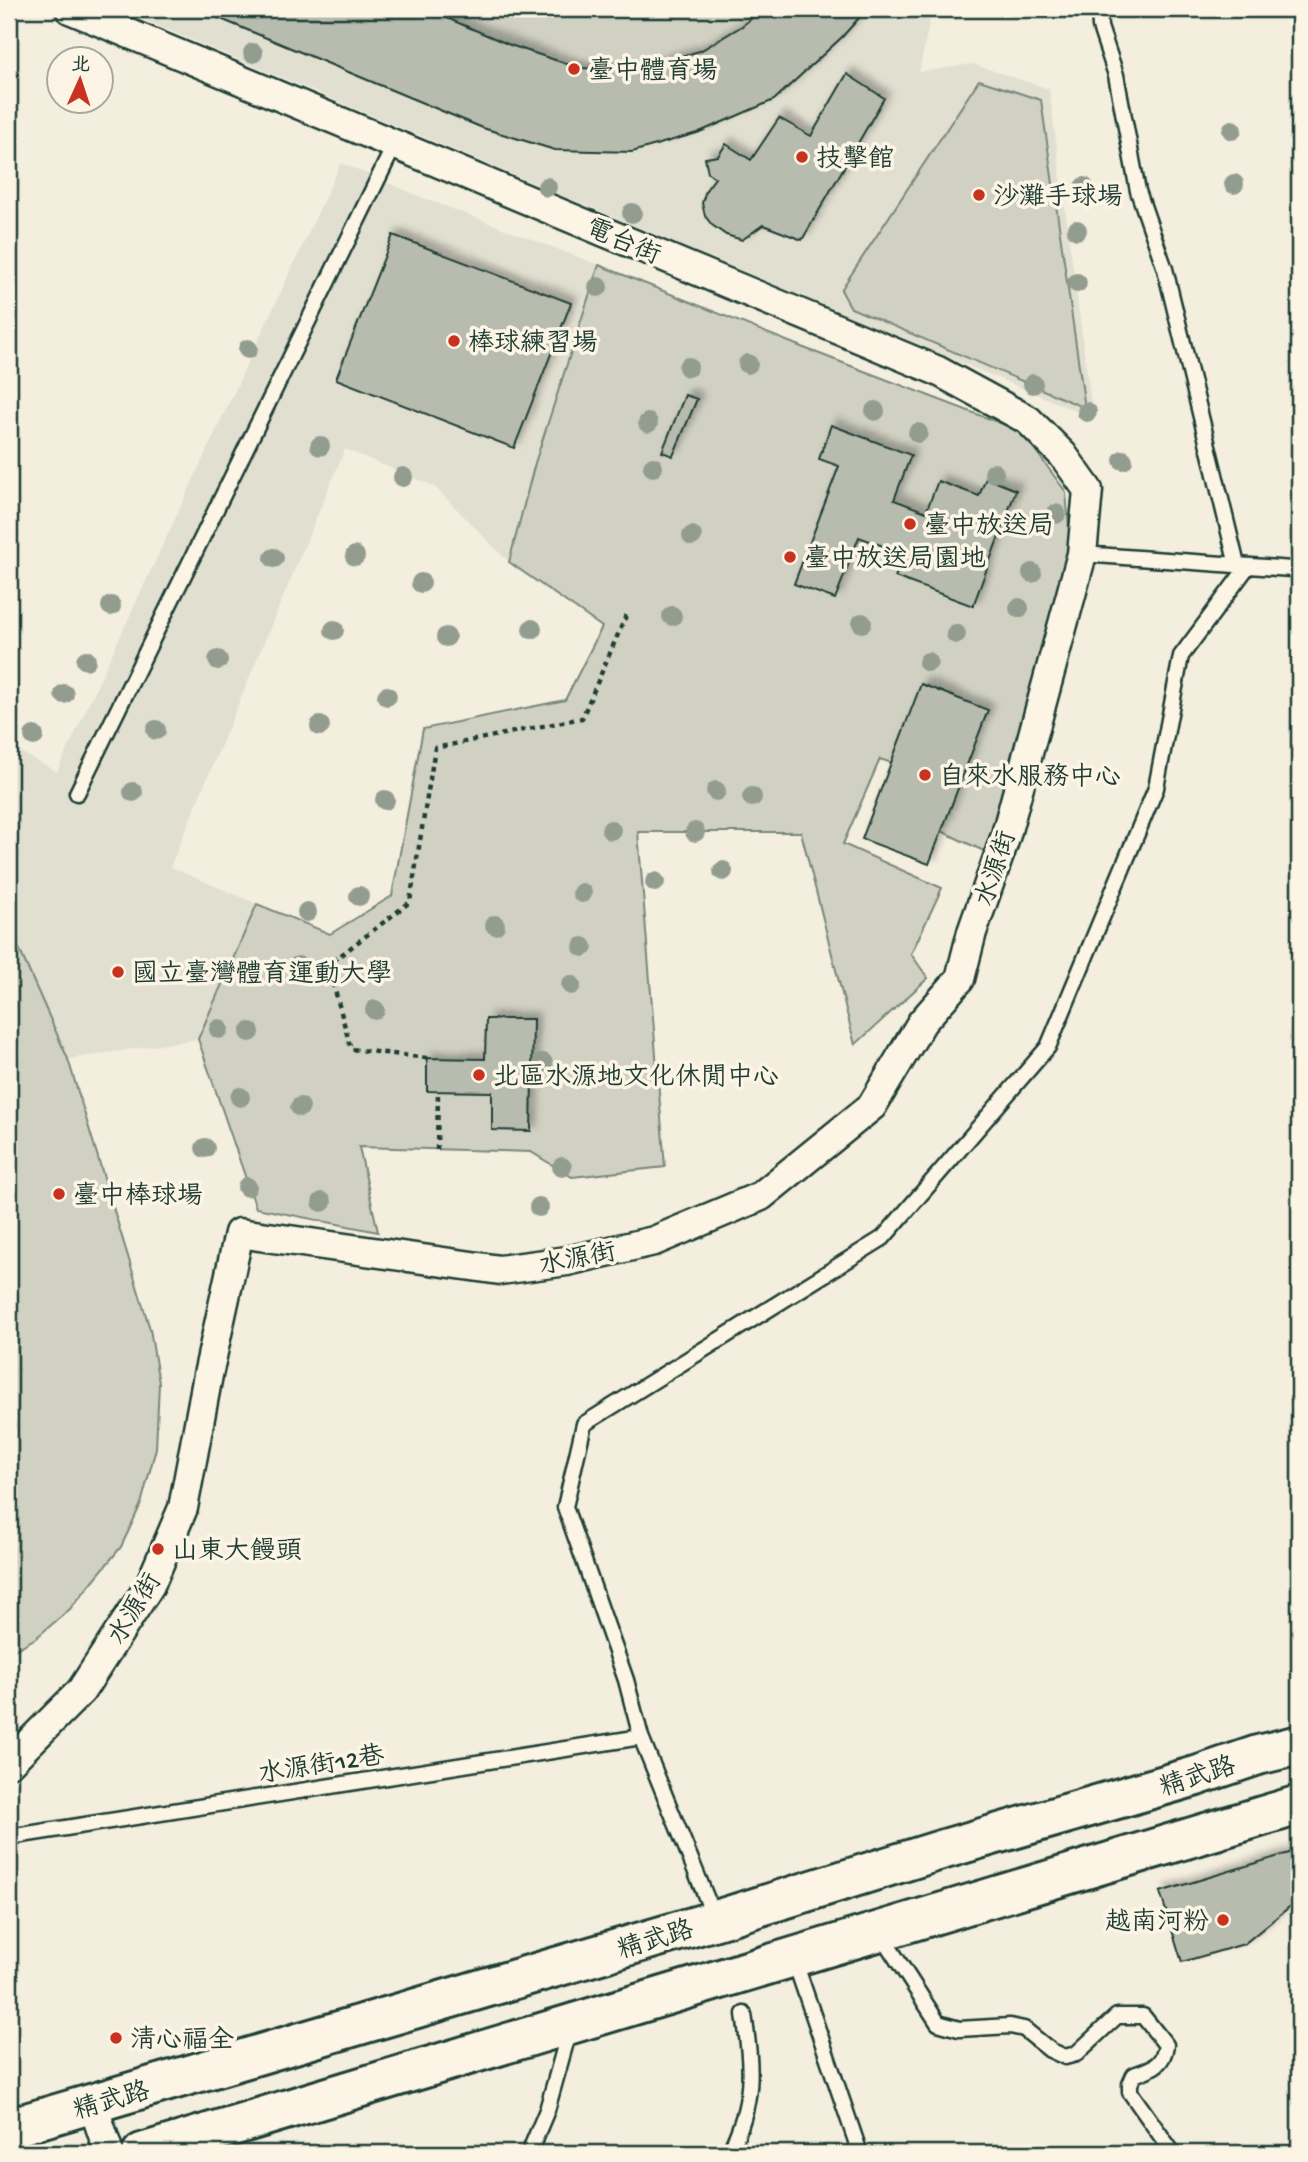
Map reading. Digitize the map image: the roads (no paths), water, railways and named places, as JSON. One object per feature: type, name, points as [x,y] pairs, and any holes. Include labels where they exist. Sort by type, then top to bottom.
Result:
[{"type":"street","name":"電台街","points":[[70,9],[938,371],[1028,420],[1063,455],[1088,490],[1082,554]]},
{"type":"street","name":"水源街","points":[[9,1763],[81,1690],[150,1585],[183,1508],[239,1233],[500,1270],[567,1261],[654,1241],[761,1196],[872,1106],[922,1022],[960,979],[972,932],[1004,838],[1082,554]]},
{"type":"street","name":"精武路","points":[[9,2128],[1299,1745]]},
{"type":"street","points":[[142,2153],[1299,1805]]},
{"type":"street","points":[[1011,1831],[1032,1885]]},
{"type":"street","points":[[93,2105],[109,2153]]},
{"type":"lane","points":[[716,1920],[642,1737],[626,1680],[565,1507],[584,1424],[883,1238],[1048,1047],[1156,788],[1181,656],[1242,566],[1165,269],[1138,191],[1116,75],[1100,27],[1100,9]]},
{"type":"lane","points":[[77,793],[395,144]]},
{"type":"lane","points":[[1082,554],[1292,569],[1299,572]]},
{"type":"lane","name":"水源街12巷","points":[[9,1837],[642,1737]]},
{"type":"lane","points":[[880,1931],[938,2023],[959,2029],[1010,2026],[1024,2029],[1050,2050],[1065,2057],[1076,2054],[1116,2016],[1143,2016],[1167,2045],[1165,2055],[1158,2066],[1134,2075],[1130,2092],[1173,2153]]},
{"type":"lane","points":[[794,1958],[860,2153]]},
{"type":"lane","points":[[729,2153],[749,2101],[751,2059],[744,2014]]},
{"type":"lane","points":[[529,2153],[547,2110],[571,2024]]},
{"type":"place","name":"臺中體育場","points":[[574,69]]},
{"type":"place","name":"技擊館","points":[[802,157]]},
{"type":"place","name":"沙灘手球場","points":[[979,195]]},
{"type":"place","name":"棒球練習場","points":[[454,341]]},
{"type":"place","name":"臺中放送局","points":[[910,524]]},
{"type":"place","name":"臺中放送局園地","points":[[790,557]]},
{"type":"place","name":"自來水服務中心","points":[[925,775]]},
{"type":"place","name":"國立臺灣體育運動大學","points":[[118,972]]},
{"type":"place","name":"北區水源地文化休閒中心","points":[[479,1075]]},
{"type":"place","name":"臺中棒球場","points":[[59,1194]]},
{"type":"place","name":"山東大饅頭","points":[[158,1549]]},
{"type":"place","name":"越南河粉","points":[[1223,1920]]},
{"type":"place","name":"清心福全","points":[[116,2038]]}]
